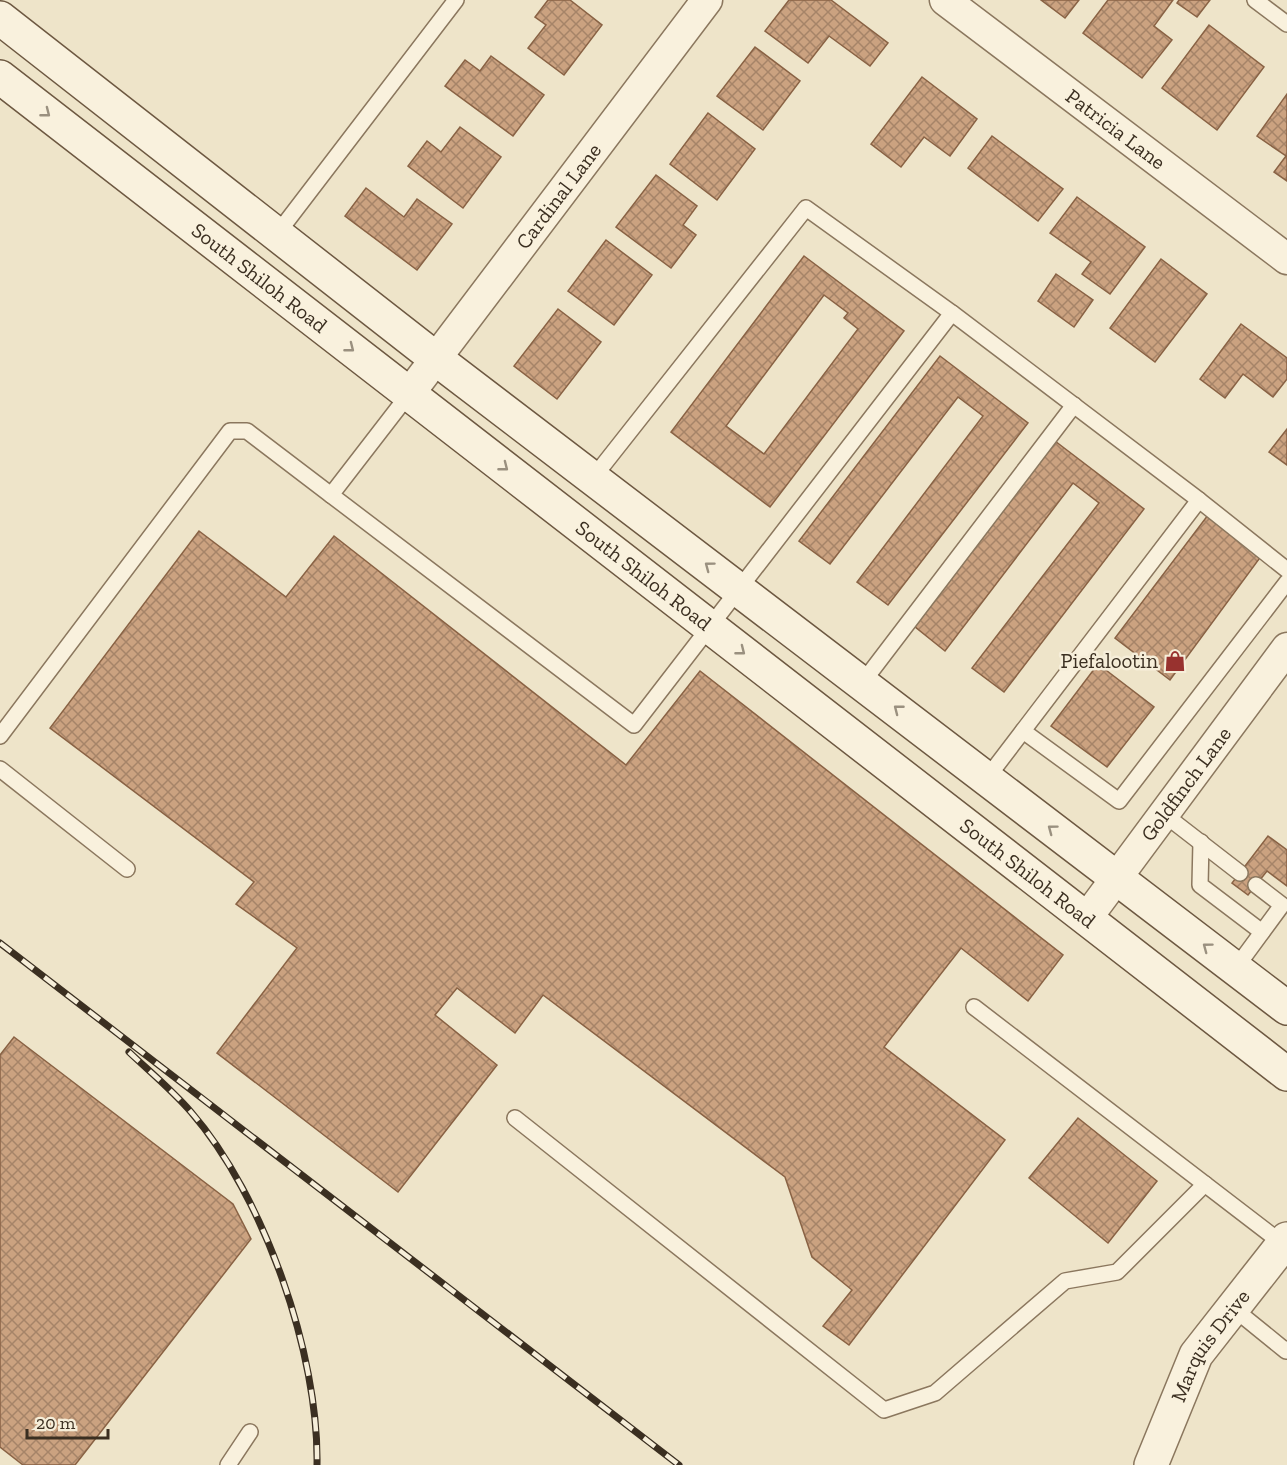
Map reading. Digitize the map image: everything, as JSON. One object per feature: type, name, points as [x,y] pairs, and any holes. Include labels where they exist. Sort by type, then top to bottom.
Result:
[{"type":"main road","points":[[0,18],[435,358],[863,682],[1287,1008]]},
{"type":"main road","name":"South Shiloh Road","points":[[0,77],[1287,1074]]},
{"type":"main road","name":"Marquis Drive","points":[[1151,1465],[1196,1355],[1285,1242]]},
{"type":"street","name":"Cardinal Lane","points":[[409,394],[707,0]]},
{"type":"street","name":"Patricia Lane","points":[[949,1],[1287,259]]},
{"type":"street","name":"Goldfinch Lane","points":[[1086,919],[1287,648]]},
{"type":"lane","points":[[277,234],[456,0]]},
{"type":"lane","points":[[1255,0],[1287,24]]},
{"type":"lane","points":[[593,478],[806,208],[952,313],[1199,500],[1287,570]]},
{"type":"lane","points":[[0,736],[230,431],[247,431],[634,725],[952,313]]},
{"type":"lane","points":[[331,495],[409,394]]},
{"type":"lane","points":[[863,682],[1074,405]]},
{"type":"lane","points":[[987,778],[1199,500]]},
{"type":"lane","points":[[1023,731],[1119,801],[1287,582]]},
{"type":"lane","points":[[0,769],[127,869]]},
{"type":"lane","points":[[1165,815],[1240,873]]},
{"type":"lane","points":[[1200,842],[1200,885],[1262,932]]},
{"type":"lane","points":[[1235,969],[1282,905],[1256,885]]},
{"type":"lane","points":[[974,1007],[1205,1184],[1285,1242]]},
{"type":"lane","points":[[515,1118],[884,1410],[935,1393],[1065,1281],[1117,1272],[1205,1184]]},
{"type":"lane","points":[[1233,1308],[1286,1351],[1287,1349]]},
{"type":"lane","points":[[228,1465],[250,1432]]},
{"type":"building","points":[[548,0],[570,0],[602,25],[564,75],[528,48],[546,25],[535,17]]},
{"type":"building","points":[[789,0],[831,0],[888,43],[870,66],[829,36],[808,63],[765,31]]},
{"type":"building","points":[[1041,0],[1079,0],[1065,18]]},
{"type":"building","points":[[1108,0],[1173,0],[1154,26],[1172,40],[1142,78],[1083,33]]},
{"type":"building","points":[[1179,0],[1210,0],[1197,17],[1177,3]]},
{"type":"building","points":[[1209,25],[1264,67],[1217,130],[1162,88]]},
{"type":"building","points":[[755,47],[800,81],[763,130],[717,96]]},
{"type":"building","points":[[491,56],[544,95],[513,136],[445,86],[465,60],[480,71]]},
{"type":"building","points":[[922,77],[977,119],[950,156],[924,137],[901,167],[871,144]]},
{"type":"building","points":[[1287,94],[1287,181],[1274,172],[1286,156],[1257,136]]},
{"type":"building","points":[[708,113],[755,149],[717,200],[670,164]]},
{"type":"building","points":[[460,127],[501,157],[463,208],[408,166],[427,141],[441,152]]},
{"type":"building","points":[[992,136],[1063,189],[1038,221],[968,168]]},
{"type":"building","points":[[656,175],[697,206],[683,225],[696,235],[671,268],[616,227]]},
{"type":"building","points":[[366,188],[404,217],[417,199],[452,224],[417,270],[345,216]]},
{"type":"building","points":[[1077,197],[1145,247],[1110,294],[1082,274],[1091,262],[1050,233]]},
{"type":"building","points":[[606,240],[652,275],[614,325],[568,291]]},
{"type":"building","points":[[804,256],[904,331],[770,507],[671,432]],"holes":[[[824,295],[848,313],[844,318],[858,329],[764,454],[726,426]]]},
{"type":"building","points":[[1161,259],[1207,294],[1155,362],[1110,328]]},
{"type":"building","points":[[1056,274],[1093,300],[1074,327],[1038,301]]},
{"type":"building","points":[[558,309],[601,342],[557,399],[514,366]]},
{"type":"building","points":[[1241,324],[1287,358],[1287,379],[1273,397],[1243,374],[1225,398],[1200,379]]},
{"type":"building","points":[[940,356],[1028,423],[888,605],[857,582],[983,416],[958,397],[830,564],[799,541]]},
{"type":"building","points":[[1287,429],[1287,465],[1269,452]]},
{"type":"building","points":[[1055,441],[1144,509],[1004,692],[972,668],[1099,503],[1073,483],[945,651],[914,626]]},
{"type":"building","points":[[1208,515],[1262,555],[1170,680],[1115,638]]},
{"type":"building","points":[[199,531],[286,597],[334,536],[626,765],[700,671],[1063,955],[1028,1001],[961,948],[884,1047],[1005,1140],[849,1345],[823,1326],[852,1290],[812,1257],[785,1177],[543,995],[515,1033],[457,988],[435,1015],[497,1065],[398,1192],[217,1053],[297,948],[236,904],[254,882],[50,728]]},
{"type":"building","points":[[1098,664],[1154,707],[1107,767],[1051,726]]},
{"type":"building","points":[[1268,836],[1287,850],[1287,886],[1267,871],[1248,895],[1232,883]]},
{"type":"building","points":[[14,1037],[233,1204],[251,1239],[75,1465],[23,1465],[0,1447],[0,1055]]},
{"type":"building","points":[[1078,1118],[1157,1181],[1108,1243],[1029,1178]]},
{"type":"railway","points":[[0,943],[679,1465]]},
{"type":"railway","points":[[129,1052],[191,1112],[217,1147],[242,1187],[263,1231],[282,1278],[297,1327],[315,1421],[317,1465]]},
{"type":"place","name":"Piefalootin","points":[[1175,661]]}]
